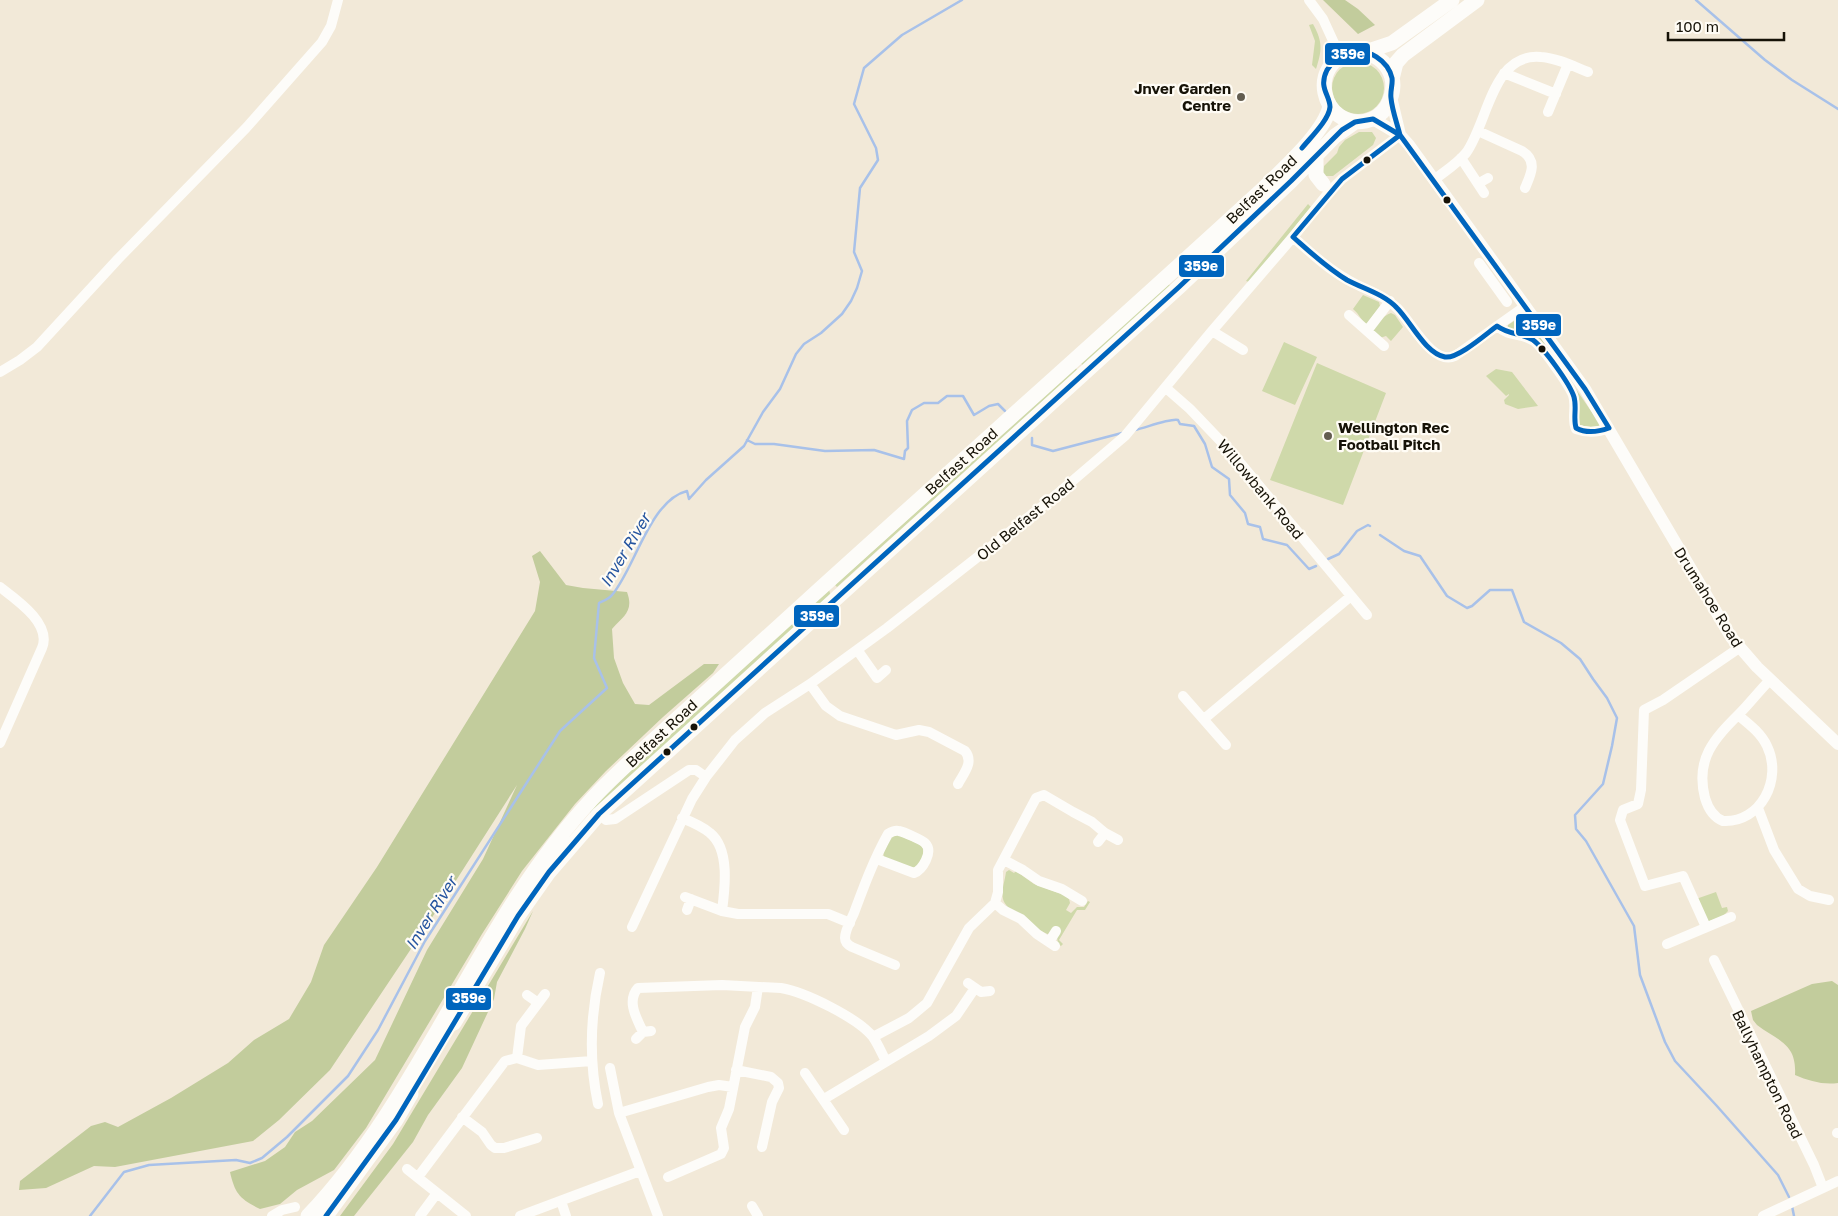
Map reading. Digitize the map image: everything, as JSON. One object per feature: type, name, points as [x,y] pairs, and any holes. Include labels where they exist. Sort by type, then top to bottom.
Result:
[{"type":"highway","points":[[1365,52],[1392,43],[1452,0]]},
{"type":"highway","points":[[1392,79],[1382,61],[1374,55],[1356,51],[1340,56],[1331,64],[1325,76],[1324,94],[1330,106],[1337,113],[1355,122],[1374,119],[1382,113],[1391,97],[1392,79],[1396,63],[1403,55],[1477,0]]},
{"type":"highway","name":"Belfast Road","points":[[308,1216],[343,1176],[375,1133],[408,1081],[520,891],[559,838],[583,810],[690,707],[1265,187],[1294,158],[1320,127],[1330,106]]},
{"type":"highway","name":"Belfast Road","points":[[326,1216],[396,1120],[518,916],[548,872],[599,814],[648,767],[1179,287],[1335,136],[1355,122]]},
{"type":"highway","points":[[1316,156],[1316,175],[1326,188]]},
{"type":"main road","name":"Drumahoe Road","points":[[1391,97],[1400,134],[1434,180],[1486,266],[1524,307],[1585,389],[1723,626],[1739,648],[1770,680],[1838,744]]},
{"type":"main road","name":"Drumahoe Road","points":[[1374,119],[1400,134]]},
{"type":"street","points":[[0,372],[37,347],[118,259],[246,128],[322,42],[331,26],[338,0]]},
{"type":"street","points":[[1309,0],[1323,19],[1340,56]]},
{"type":"street","points":[[1434,180],[1461,158],[1469,147],[1478,131],[1492,95],[1504,73],[1513,64],[1531,57],[1546,57],[1588,72]]},
{"type":"street","points":[[1548,112],[1568,64]]},
{"type":"street","points":[[1504,73],[1556,94]]},
{"type":"street","points":[[1478,131],[1522,151],[1528,156],[1533,168],[1525,188]]},
{"type":"street","name":"Old Belfast Road","points":[[632,926],[692,799],[706,777],[735,740],[765,713],[858,651],[1048,502],[1125,436],[1293,237],[1326,188],[1342,179],[1400,134]]},
{"type":"street","points":[[1461,158],[1484,185]]},
{"type":"street","points":[[1293,237],[1340,275],[1380,294],[1390,301],[1423,340],[1439,356],[1444,358],[1455,356],[1524,307]]},
{"type":"street","name":"Drumahoe Road","points":[[1486,266],[1507,302]]},
{"type":"street","points":[[1367,331],[1390,301]]},
{"type":"street","points":[[1349,315],[1384,346]]},
{"type":"street","points":[[1496,326],[1505,333],[1532,340],[1541,348],[1572,393],[1575,402],[1574,425],[1576,429],[1596,431],[1609,428]]},
{"type":"street","points":[[1212,331],[1244,350]]},
{"type":"street","name":"Willowbank Road","points":[[1166,388],[1190,409],[1232,453],[1367,615]]},
{"type":"street","points":[[0,588],[32,612],[42,631],[44,640],[0,744]]},
{"type":"street","points":[[1204,719],[1350,596]]},
{"type":"street","points":[[1706,927],[1683,876],[1645,886],[1620,820],[1623,810],[1638,804],[1641,790],[1644,710],[1663,700],[1739,648]]},
{"type":"street","points":[[858,651],[878,678],[886,670]]},
{"type":"street","points":[[1738,715],[1762,738],[1767,746],[1772,763],[1771,780],[1768,791],[1758,808],[1746,816],[1723,821],[1711,813],[1704,797],[1702,772],[1708,751],[1717,736],[1770,680]]},
{"type":"street","points":[[810,684],[826,706],[840,716],[896,735],[918,730],[928,732],[964,751],[969,756],[970,763],[958,784]]},
{"type":"street","points":[[1183,696],[1226,745]]},
{"type":"street","points":[[599,814],[606,820],[615,819],[689,770],[696,770],[706,777]]},
{"type":"street","points":[[873,1037],[909,1018],[927,1004],[968,928],[995,903],[998,892],[998,870],[1036,798],[1044,795],[1092,822],[1118,840]]},
{"type":"street","points":[[1758,808],[1774,850],[1798,889],[1810,896],[1829,900]]},
{"type":"street","points":[[682,818],[711,833],[718,840],[725,874],[722,911]]},
{"type":"street","points":[[877,859],[914,873],[922,867],[927,856],[927,847],[925,843],[899,831],[888,834],[877,859],[850,923],[845,938],[847,944],[893,961]]},
{"type":"street","points":[[1098,842],[1105,832]]},
{"type":"street","points":[[1004,860],[1039,881],[1062,889],[1077,901]]},
{"type":"street","points":[[687,910],[688,898],[722,911],[738,914],[828,914],[850,923]]},
{"type":"street","points":[[995,903],[1003,910],[1022,919],[1037,934],[1052,944],[1056,931]]},
{"type":"street","points":[[1667,944],[1731,917]]},
{"type":"street","name":"Ballyhampton Road","points":[[1714,960],[1814,1165],[1819,1190]]},
{"type":"street","points":[[596,978],[592,1026],[592,1061],[598,1104]]},
{"type":"street","points":[[643,1034],[633,1011],[632,998],[638,988],[722,985],[788,989],[851,1018],[873,1037],[886,1061]]},
{"type":"street","points":[[824,1099],[929,1036],[956,1016],[971,985],[981,992],[990,991]]},
{"type":"street","points":[[673,1172],[723,1152],[721,1128],[729,1109],[745,1028],[757,1001],[758,987]]},
{"type":"street","points":[[518,1058],[521,1026],[537,1002],[545,994]]},
{"type":"street","points":[[527,995],[537,1002]]},
{"type":"street","points":[[418,1177],[502,1064],[508,1060],[518,1058],[536,1066],[592,1061]]},
{"type":"street","points":[[610,1068],[619,1113],[658,1216]]},
{"type":"street","points":[[736,1070],[771,1077],[778,1083],[779,1088],[774,1098],[762,1147]]},
{"type":"street","points":[[805,1073],[844,1130]]},
{"type":"street","points":[[619,1113],[708,1087],[719,1085],[733,1087]]},
{"type":"street","points":[[462,1116],[482,1132],[495,1148],[504,1148],[537,1138]]},
{"type":"street","points":[[407,1169],[466,1216]]},
{"type":"street","points":[[520,1216],[640,1171]]},
{"type":"street","points":[[1763,1216],[1838,1181]]},
{"type":"street","points":[[420,1216],[437,1193]]},
{"type":"street","points":[[561,1201],[566,1216]]},
{"type":"street","points":[[272,1216],[282,1210],[295,1207]]},
{"type":"green space","points":[[1323,0],[1345,0],[1375,25],[1358,34]]},
{"type":"green space","points":[[1313,24],[1320,41],[1316,69],[1312,65],[1315,41],[1309,25]]},
{"type":"green space","points":[[1353,62],[1363,62],[1377,69],[1384,83],[1384,93],[1377,107],[1363,114],[1353,114],[1343,110],[1336,103],[1332,93],[1332,83],[1336,73],[1343,66]]},
{"type":"green space","points":[[1359,132],[1372,132],[1376,138],[1373,145],[1333,176],[1324,176],[1324,166],[1337,153],[1339,147],[1345,140]]},
{"type":"green space","points":[[1308,204],[1311,207],[1249,282],[1246,281]]},
{"type":"green space","points":[[1169,284],[1170,286],[1084,366],[1080,363]]},
{"type":"green space","points":[[1363,295],[1379,302],[1380,306],[1366,325],[1353,309]]},
{"type":"green space","points":[[1391,313],[1395,315],[1403,327],[1391,341],[1386,336],[1380,338],[1373,333],[1379,321]]},
{"type":"green space","points":[[1520,317],[1525,317],[1531,324],[1600,424],[1599,429],[1578,425],[1579,399],[1538,342],[1508,330],[1508,325]]},
{"type":"green space","points":[[1284,342],[1317,357],[1295,405],[1262,391]]},
{"type":"green space","name":"Wellington Rec Football Pitch","points":[[1317,363],[1386,393],[1343,505],[1270,480]]},
{"type":"green space","points":[[1076,368],[1077,370],[837,587],[835,585]]},
{"type":"green space","points":[[1496,369],[1512,372],[1538,406],[1518,409],[1505,404],[1504,400],[1509,394],[1506,396],[1486,376]]},
{"type":"green space","points":[[540,551],[566,585],[627,592],[629,604],[627,613],[612,629],[614,658],[623,683],[635,704],[649,705],[704,664],[719,664],[713,673],[606,771],[575,804],[522,871],[482,934],[366,1128],[334,1170],[297,1190],[280,1204],[260,1209],[239,1195],[230,1172],[265,1161],[285,1147],[295,1132],[312,1121],[375,1060],[427,950],[483,859],[517,785],[441,904],[330,1070],[279,1120],[253,1141],[115,1167],[94,1166],[46,1188],[19,1190],[20,1181],[91,1126],[105,1122],[118,1127],[171,1098],[228,1063],[254,1040],[289,1019],[311,982],[324,945],[377,867],[535,611],[540,582],[532,556]]},
{"type":"green space","points":[[829,590],[831,596],[592,814],[588,811],[610,787]]},
{"type":"green space","points":[[898,835],[919,844],[923,848],[923,857],[917,869],[884,858],[883,851],[891,837]]},
{"type":"green space","points":[[1009,870],[1014,873],[1016,871],[1034,884],[1064,895],[1069,899],[1070,903],[1066,910],[1071,913],[1077,907],[1084,907],[1088,901],[1090,902],[1085,910],[1077,910],[1059,940],[1063,944],[1061,946],[1058,944],[1057,937],[1026,922],[1006,904],[1003,899],[1003,889],[1006,872]]},
{"type":"green space","points":[[1716,892],[1722,908],[1727,907],[1728,911],[1723,916],[1707,922],[1696,899]]},
{"type":"green space","points":[[533,911],[497,982],[494,999],[462,1068],[428,1115],[413,1142],[354,1216],[340,1216],[393,1144]]},
{"type":"green space","points":[[1832,981],[1838,985],[1838,1083],[1821,1083],[1795,1075],[1795,1064],[1789,1049],[1779,1039],[1757,1025],[1753,1020],[1751,1011],[1812,984]]},
{"type":"waterway","name":"Inver River","points":[[90,1216],[124,1172],[149,1165],[236,1160],[250,1163],[262,1158],[287,1137],[348,1076],[378,1030],[425,941],[560,731],[607,688],[594,658],[599,603],[611,596],[620,583],[644,536],[663,507],[674,497],[687,491],[689,499],[706,480],[744,446],[763,412],[780,389],[796,354],[804,344],[821,333],[842,314],[851,301],[862,271],[854,252],[860,188],[878,160],[876,148],[854,104],[864,68],[902,35],[962,0]]},
{"type":"waterway","points":[[1696,0],[1765,60],[1792,80],[1838,109]]},
{"type":"waterway","points":[[747,440],[755,444],[774,444],[825,451],[874,450],[904,459],[905,451],[908,448],[907,421],[912,410],[924,403],[938,403],[947,396],[963,396],[974,415],[989,406],[998,404],[1005,411]]},
{"type":"waterway","points":[[1135,430],[1174,420],[1178,420],[1180,424],[1194,426],[1205,444],[1212,467],[1229,479],[1230,495],[1245,513],[1248,524],[1260,527],[1263,539],[1287,545],[1309,569],[1316,566]]},
{"type":"waterway","points":[[1032,438],[1032,445],[1053,451],[1122,433]]},
{"type":"waterway","points":[[1328,559],[1339,554],[1357,531],[1368,525],[1370,526]]},
{"type":"waterway","points":[[1380,535],[1404,551],[1420,556],[1447,596],[1467,608],[1472,606],[1490,590],[1512,590],[1524,622],[1561,643],[1580,659],[1607,698],[1617,718],[1612,746],[1603,784],[1575,815],[1576,829],[1586,841],[1634,926],[1640,975],[1665,1042],[1675,1061],[1778,1175],[1789,1197]]},
{"type":"waterway","points":[[1792,1206],[1794,1216]]},
{"type":"transit line","name":"359e","points":[[1302,148],[1323,123],[1329,112],[1330,103],[1324,86],[1327,70],[1337,59],[1357,52],[1364,52],[1376,57],[1382,61],[1390,72],[1392,78],[1393,112],[1400,135]]},
{"type":"transit line","name":"359e","points":[[326,1216],[396,1120],[518,916],[549,872],[599,814],[1179,287],[1342,130],[1355,122],[1373,119],[1400,135]]},
{"type":"transit line","name":"359e","points":[[1400,135],[1585,389],[1609,428],[1592,432],[1576,428],[1575,401],[1572,391],[1550,358],[1533,340],[1497,326],[1472,345],[1451,357],[1438,354],[1431,350],[1392,303],[1380,295],[1347,280],[1319,260],[1293,237],[1342,179],[1400,135]]},
{"type":"place","name":"Jnver Garden Centre","points":[[1241,97]]},
{"type":"place","name":"Wellington Rec Football Pitch","points":[[1328,436]]}]
